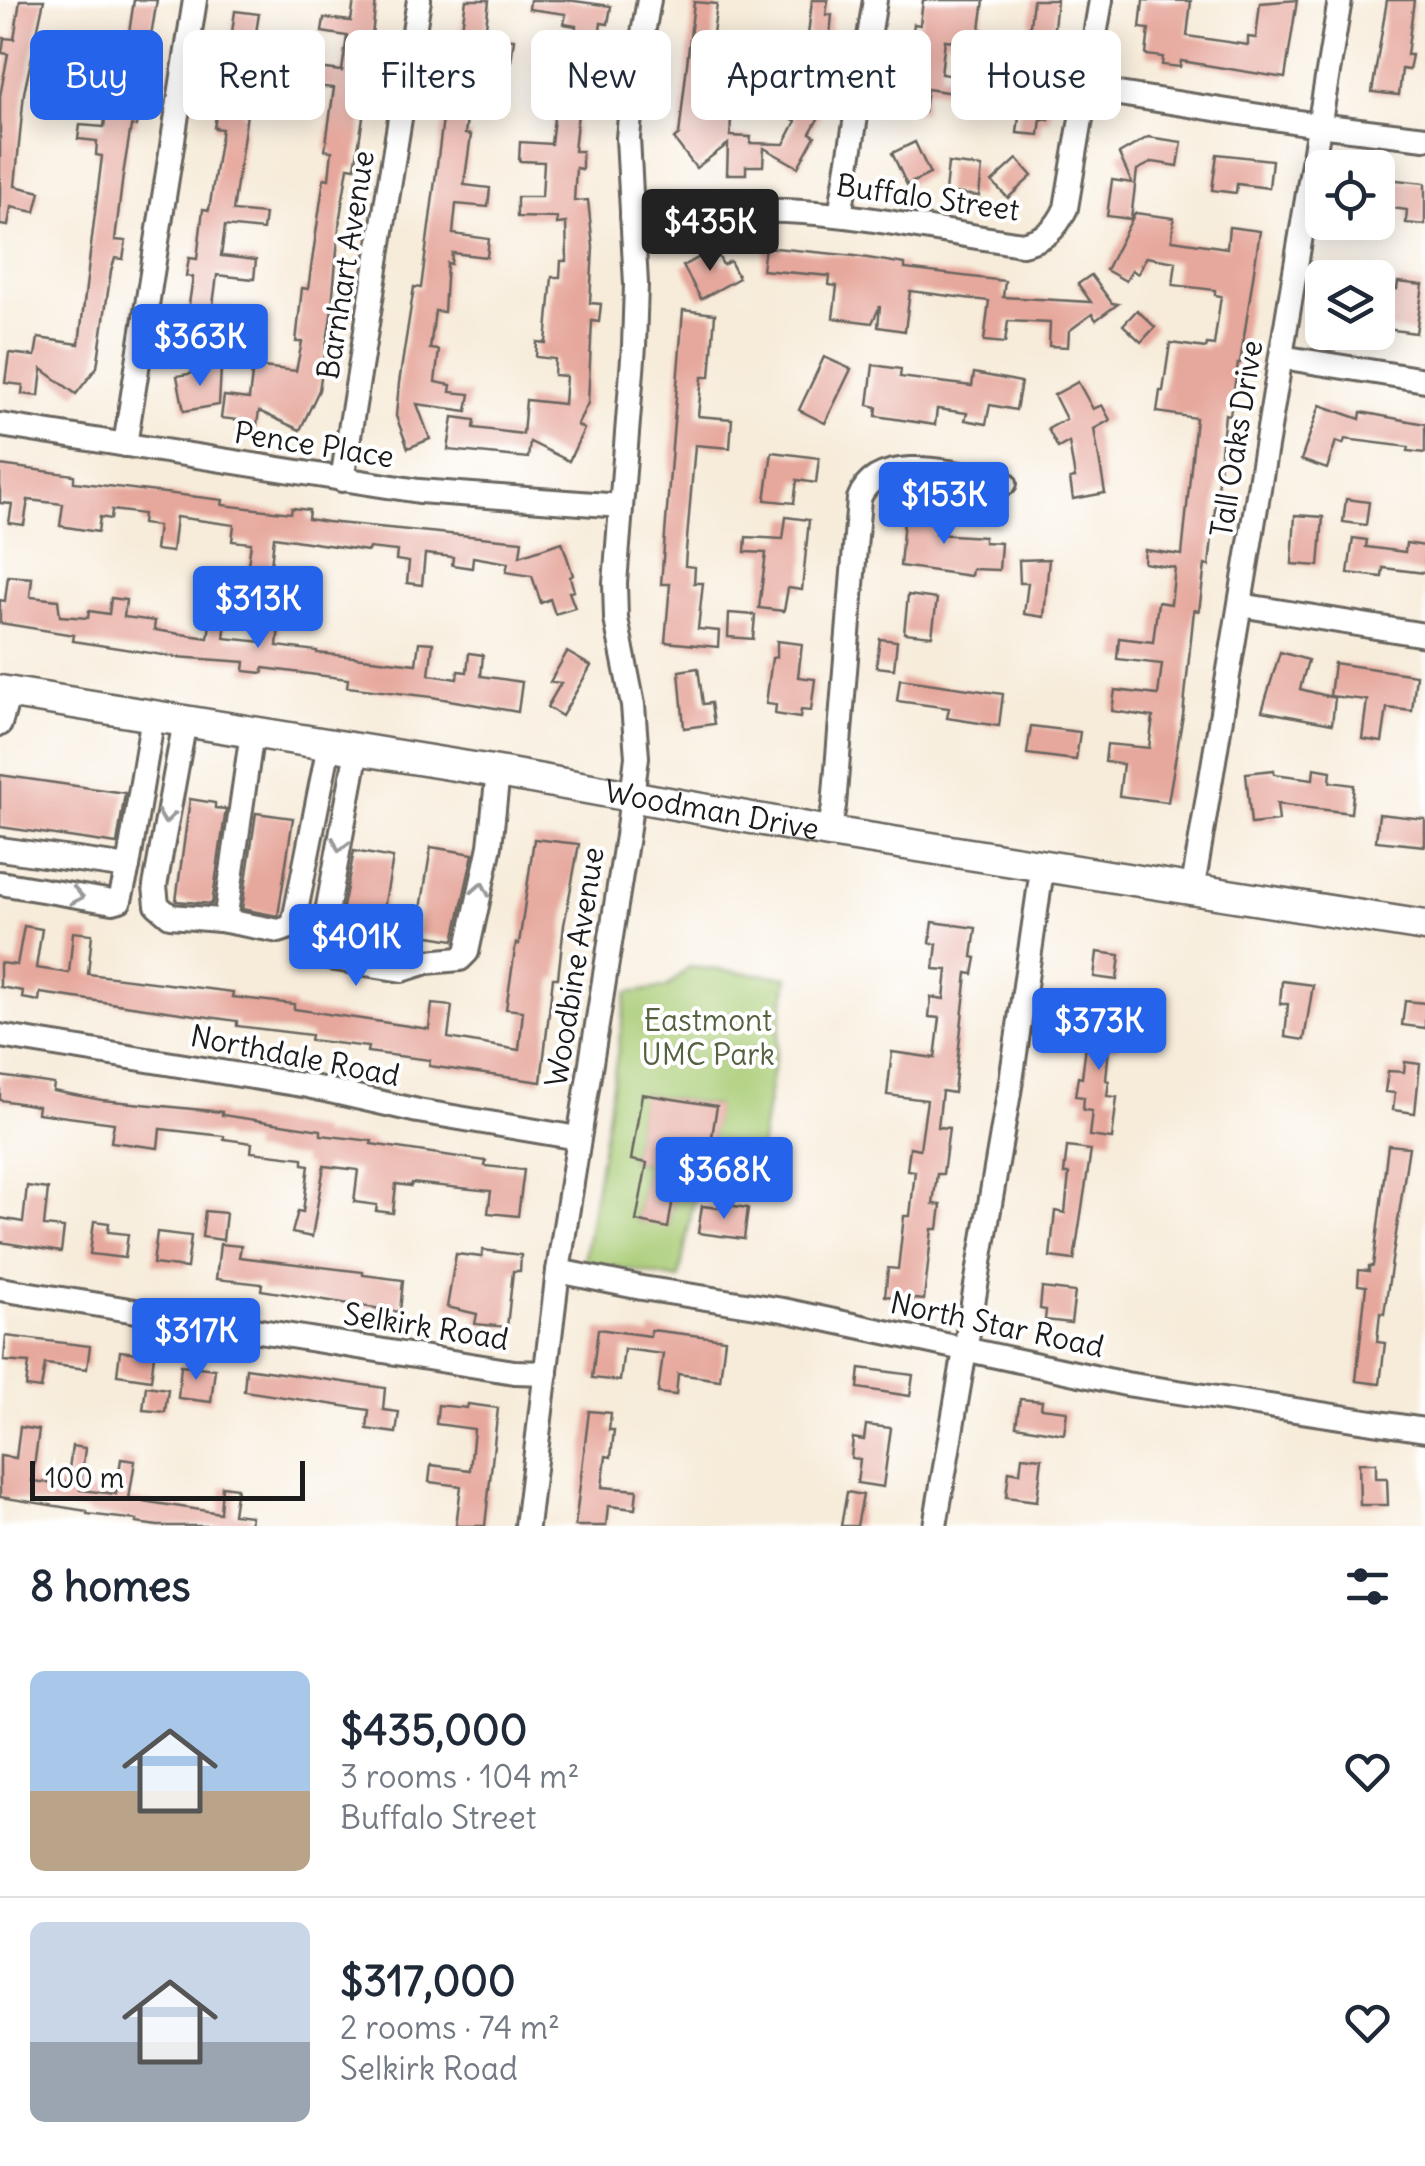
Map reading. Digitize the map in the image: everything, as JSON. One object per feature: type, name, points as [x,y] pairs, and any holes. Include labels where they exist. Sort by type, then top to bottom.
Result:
[{"type":"main road","name":"Woodman Drive","points":[[4,692],[498,772],[829,832],[1425,926]]},
{"type":"street","points":[[124,445],[195,0]]},
{"type":"street","name":"Barnhart Avenue","points":[[342,480],[419,0]]},
{"type":"street","name":"Woodbine Avenue","points":[[527,1526],[558,1271],[637,757],[615,601],[636,284],[628,138],[649,0]]},
{"type":"street","points":[[840,215],[875,0]]},
{"type":"street","points":[[1097,30],[1102,0]]},
{"type":"street","name":"Tall Oaks Drive","points":[[1193,888],[1340,0]]},
{"type":"street","points":[[1121,94],[1425,138]]},
{"type":"street","name":"Buffalo Street","points":[[632,216],[735,210],[840,215],[1022,244],[1050,234],[1066,208],[1082,120]]},
{"type":"street","points":[[1281,357],[1425,380]]},
{"type":"street","name":"Pence Place","points":[[0,425],[419,491],[621,506]]},
{"type":"street","points":[[829,832],[863,488],[870,480],[902,469],[1005,483]]},
{"type":"street","points":[[1240,605],[1425,635]]},
{"type":"street","points":[[0,724],[4,692]]},
{"type":"street","points":[[0,883],[120,900],[152,716]]},
{"type":"street","points":[[185,722],[154,896],[156,904],[170,916],[279,931],[293,926],[343,747]]},
{"type":"street","points":[[220,920],[226,914],[252,732]]},
{"type":"street","points":[[343,747],[322,939],[324,954],[402,970],[427,962],[460,959],[467,952],[490,846],[498,772]]},
{"type":"street","points":[[0,850],[128,867]]},
{"type":"street","points":[[935,1526],[1011,1081],[1043,864]]},
{"type":"street","name":"Northdale Road","points":[[0,1036],[308,1086],[578,1138]]},
{"type":"street","name":"North Star Road","points":[[558,1271],[782,1310],[1126,1384],[1425,1430]]},
{"type":"street","name":"Selkirk Road","points":[[0,1289],[514,1372],[546,1373]]},
{"type":"green space","name":"Eastmont UMC Park","points":[[689,967],[788,977],[755,1179],[706,1173],[716,1106],[643,1094],[631,1160],[647,1164],[636,1221],[668,1226],[679,1168],[699,1172],[679,1279],[584,1261],[627,993],[667,987]]},
{"type":"building","points":[[20,0],[44,0],[38,30],[30,30],[30,65],[15,186],[40,192],[35,212],[11,207],[8,226],[0,225],[0,96],[8,54],[2,53],[4,38],[14,39]]},
{"type":"building","points":[[134,0],[157,0],[152,30],[129,30]]},
{"type":"building","points":[[354,0],[376,0],[373,30],[345,30],[345,36],[322,30],[324,18],[351,21]]},
{"type":"building","points":[[466,0],[489,0],[486,30],[462,30]]},
{"type":"building","points":[[530,0],[611,6],[608,24],[601,23],[600,30],[575,30],[576,26],[564,24],[566,14],[529,9]]},
{"type":"building","points":[[812,0],[828,0],[826,15],[832,15],[831,30],[809,30]]},
{"type":"building","points":[[923,0],[984,0],[980,30],[951,30],[951,41],[945,40],[941,74],[951,75],[951,93],[931,90],[931,30],[913,30],[914,24],[920,25]]},
{"type":"building","points":[[1033,0],[1057,0],[1054,30],[1029,30]]},
{"type":"building","points":[[1143,0],[1191,1],[1187,36],[1248,45],[1248,37],[1256,38],[1260,3],[1297,0],[1285,78],[1181,61],[1180,67],[1162,65],[1163,57],[1146,55],[1149,29],[1140,28]]},
{"type":"building","points":[[1387,0],[1414,0],[1407,55],[1412,55],[1409,70],[1402,69],[1399,95],[1372,92]]},
{"type":"building","points":[[694,2],[717,4],[714,30],[691,30],[691,120],[731,120],[730,136],[751,137],[750,143],[784,144],[796,121],[817,120],[810,133],[815,136],[798,167],[764,148],[763,166],[746,166],[746,174],[727,174],[728,144],[696,168],[674,139],[679,135]]},
{"type":"building","points":[[235,11],[259,14],[256,30],[232,30]]},
{"type":"building","points":[[345,50],[345,120],[363,120],[355,168],[348,167],[319,390],[300,430],[259,411],[256,431],[237,429],[238,420],[221,418],[224,396],[249,399],[253,366],[296,371],[302,342],[296,342],[302,288],[308,289],[324,178],[329,179],[332,151],[325,150],[334,88],[325,87],[325,69],[342,71]]},
{"type":"building","points":[[105,120],[137,120],[136,126],[131,126],[115,240],[126,241],[123,259],[115,258],[111,271],[97,367],[76,394],[42,369],[39,396],[22,394],[23,385],[5,383],[9,353],[35,356],[38,338],[79,344],[102,156],[96,155],[97,141],[78,139],[80,125],[104,127]]},
{"type":"building","points":[[215,120],[246,120],[233,211],[265,214],[263,230],[225,226],[221,256],[256,260],[254,279],[217,275],[213,305],[241,308],[239,326],[209,323],[206,348],[183,345],[193,277],[186,276],[189,258],[197,259],[203,209],[209,210],[222,129],[214,128]]},
{"type":"building","points":[[443,120],[467,120],[465,134],[471,135],[464,185],[490,188],[488,207],[456,204],[453,234],[489,239],[487,257],[452,253],[451,264],[447,263],[444,312],[435,311],[430,349],[439,350],[435,382],[451,385],[450,392],[470,394],[467,411],[417,404],[430,439],[408,448],[396,416],[414,287],[421,288]]},
{"type":"building","points":[[554,120],[577,120],[574,151],[582,151],[582,169],[576,168],[574,201],[588,200],[593,247],[590,303],[601,304],[599,322],[592,321],[588,403],[577,425],[584,429],[569,461],[530,442],[528,458],[448,450],[453,417],[475,420],[474,428],[523,434],[526,400],[564,404],[566,376],[554,375],[555,359],[536,357],[537,342],[546,343],[552,277],[560,277],[561,261],[567,261],[566,223],[557,224],[557,218],[517,217],[517,197],[542,197],[544,162],[519,161],[520,142],[551,144]]},
{"type":"building","points":[[1019,120],[1041,120],[1039,135],[1017,133]]},
{"type":"building","points":[[1148,137],[1182,142],[1178,166],[1153,162],[1137,170],[1131,219],[1107,216],[1112,180],[1132,183],[1119,154]]},
{"type":"building","points":[[915,142],[930,174],[907,185],[892,153]]},
{"type":"building","points":[[1217,154],[1272,160],[1269,188],[1237,184],[1236,193],[1212,190]]},
{"type":"building","points":[[1017,159],[1032,176],[1008,198],[992,182]]},
{"type":"building","points":[[948,163],[982,167],[979,196],[945,192]]},
{"type":"building","points":[[1395,180],[1425,183],[1425,225],[1406,223],[1407,210],[1395,208]]},
{"type":"building","points":[[1135,213],[1174,218],[1172,240],[1227,248],[1229,227],[1260,231],[1240,363],[1230,415],[1225,414],[1209,566],[1205,565],[1199,611],[1194,610],[1183,715],[1168,802],[1119,796],[1123,764],[1105,762],[1107,744],[1149,748],[1153,717],[1112,711],[1115,690],[1158,695],[1162,664],[1117,659],[1119,638],[1153,642],[1158,602],[1171,604],[1175,568],[1144,563],[1145,550],[1182,555],[1196,418],[1157,412],[1160,391],[1170,343],[1206,348],[1207,344],[1214,345],[1221,296],[1215,295],[1215,290],[1173,285],[1176,262],[1146,257],[1138,274],[1132,270],[1126,281],[1106,270]]},
{"type":"building","points":[[765,247],[855,256],[905,264],[905,269],[1005,281],[1003,297],[1091,302],[1078,284],[1091,275],[1112,303],[1118,304],[1096,320],[1092,314],[1069,331],[1068,347],[1049,346],[1050,323],[1008,321],[1005,343],[984,341],[989,301],[910,291],[905,331],[878,327],[880,306],[872,323],[833,318],[837,286],[829,285],[830,276],[762,270]]},
{"type":"building","points":[[715,249],[723,265],[730,261],[739,278],[701,299],[683,266]]},
{"type":"building","points":[[1398,282],[1423,285],[1416,333],[1395,330]]},
{"type":"building","points":[[683,310],[715,314],[710,377],[702,377],[698,416],[732,419],[730,448],[695,445],[685,566],[695,567],[694,583],[703,583],[698,629],[719,631],[718,647],[665,642],[670,584],[661,584]]},
{"type":"building","points":[[1137,310],[1155,327],[1141,342],[1123,325]]},
{"type":"building","points":[[824,357],[851,369],[825,423],[799,410]]},
{"type":"building","points":[[873,365],[901,369],[900,377],[972,386],[974,373],[1021,382],[1016,410],[990,405],[986,424],[965,420],[967,413],[937,409],[935,425],[876,416],[877,407],[868,405]]},
{"type":"building","points":[[221,368],[219,405],[184,411],[177,376]]},
{"type":"building","points":[[1078,382],[1093,409],[1102,405],[1110,420],[1094,429],[1105,493],[1073,499],[1070,479],[1075,478],[1069,442],[1058,448],[1048,429],[1066,419],[1054,395]]},
{"type":"building","points":[[1320,405],[1360,419],[1361,412],[1425,424],[1425,453],[1408,451],[1409,447],[1345,439],[1343,444],[1336,441],[1327,469],[1301,460]]},
{"type":"building","points":[[772,452],[819,458],[816,483],[797,480],[794,503],[765,500]]},
{"type":"building","points":[[0,465],[74,475],[74,482],[223,500],[222,505],[291,513],[292,508],[309,510],[308,519],[327,522],[522,541],[520,556],[562,542],[573,575],[570,577],[574,591],[569,592],[575,608],[555,614],[550,599],[541,603],[532,576],[506,572],[508,563],[473,557],[472,568],[452,565],[453,557],[425,554],[422,585],[407,583],[409,562],[396,560],[397,551],[368,551],[274,537],[270,575],[247,572],[251,543],[232,541],[234,525],[176,517],[172,552],[155,550],[158,526],[142,524],[143,514],[112,510],[111,519],[100,517],[98,532],[60,526],[63,504],[28,500],[24,525],[9,523],[12,504],[0,503]]},
{"type":"building","points":[[1346,499],[1369,502],[1366,525],[1343,522]]},
{"type":"building","points":[[905,508],[937,511],[935,534],[984,537],[984,542],[1001,543],[999,570],[972,569],[971,576],[900,566]]},
{"type":"building","points":[[1295,515],[1323,517],[1319,566],[1292,564]]},
{"type":"building","points":[[786,517],[809,520],[802,590],[788,588],[784,611],[759,608],[766,553],[745,552],[746,537],[783,539]]},
{"type":"building","points":[[1353,538],[1367,540],[1366,547],[1405,552],[1406,543],[1425,546],[1425,573],[1383,568],[1382,577],[1348,573]]},
{"type":"building","points":[[1049,559],[1044,617],[1024,614],[1028,583],[1020,583],[1019,560]]},
{"type":"building","points":[[8,576],[32,578],[30,597],[58,600],[60,616],[88,618],[89,611],[109,614],[111,598],[126,600],[124,617],[155,621],[154,630],[208,638],[212,610],[227,612],[224,638],[262,642],[266,603],[281,605],[277,646],[416,664],[419,642],[433,643],[429,675],[457,679],[458,671],[467,672],[469,653],[483,655],[481,676],[522,682],[518,712],[347,687],[348,679],[263,668],[263,673],[244,671],[245,662],[176,657],[73,641],[74,635],[0,623],[0,600],[5,601]]},
{"type":"building","points":[[908,595],[937,599],[932,636],[904,633]]},
{"type":"building","points":[[729,613],[755,615],[753,639],[728,637]]},
{"type":"building","points":[[880,639],[897,641],[894,669],[876,667]]},
{"type":"building","points":[[777,641],[802,644],[798,677],[815,679],[811,711],[801,710],[800,718],[775,714],[776,705],[766,704]]},
{"type":"building","points":[[567,652],[591,666],[562,716],[547,707],[561,683],[550,682]]},
{"type":"building","points":[[1280,652],[1308,660],[1300,689],[1335,698],[1332,724],[1262,711]]},
{"type":"building","points":[[1334,663],[1416,675],[1412,711],[1387,708],[1382,742],[1362,739],[1367,700],[1330,696]]},
{"type":"building","points":[[698,668],[703,704],[711,703],[714,724],[684,728],[679,671]]},
{"type":"building","points":[[900,679],[1003,694],[999,726],[947,718],[949,708],[897,701]]},
{"type":"building","points":[[1031,726],[1080,732],[1076,760],[1027,754]]},
{"type":"building","points":[[1314,768],[1331,771],[1330,782],[1354,785],[1351,813],[1277,804],[1279,821],[1251,824],[1246,773],[1274,770],[1274,774],[1313,779]]},
{"type":"building","points":[[0,775],[125,793],[117,844],[0,827]]},
{"type":"building","points":[[190,799],[226,809],[212,904],[176,901]]},
{"type":"building","points":[[256,813],[293,818],[278,916],[242,909]]},
{"type":"building","points":[[1379,814],[1425,819],[1425,846],[1376,841]]},
{"type":"building","points":[[534,839],[579,844],[558,978],[553,978],[541,1082],[429,1066],[430,1060],[367,1052],[368,1047],[310,1040],[311,1035],[237,1026],[237,1021],[40,993],[39,1001],[22,998],[23,991],[0,987],[0,963],[17,965],[24,926],[42,929],[36,968],[69,973],[73,932],[92,934],[88,974],[233,992],[232,997],[294,1004],[294,1009],[429,1029],[432,1004],[452,1006],[448,1038],[519,1050],[523,1011],[506,1009]]},
{"type":"building","points":[[431,847],[473,854],[454,940],[417,934]]},
{"type":"building","points":[[354,851],[393,858],[377,947],[337,939]]},
{"type":"building","points":[[933,922],[976,928],[972,957],[976,958],[973,974],[967,973],[954,1093],[942,1091],[938,1127],[949,1128],[943,1174],[937,1174],[933,1204],[941,1205],[938,1229],[932,1229],[924,1300],[885,1296],[888,1268],[898,1269],[904,1216],[910,1216],[915,1171],[907,1170],[910,1147],[920,1149],[927,1100],[887,1095],[892,1052],[935,1058],[940,1018],[929,1017],[931,997],[944,999],[947,970],[934,969],[937,944],[930,943]]},
{"type":"building","points":[[1097,952],[1120,955],[1117,980],[1094,977]]},
{"type":"building","points":[[1282,981],[1313,985],[1304,1040],[1285,1037],[1288,1004],[1280,1004]]},
{"type":"building","points":[[1405,1001],[1425,1003],[1425,1028],[1402,1025]]},
{"type":"building","points":[[1095,1013],[1122,1015],[1118,1047],[1109,1046],[1106,1080],[1107,1096],[1117,1097],[1112,1139],[1089,1136],[1092,1111],[1083,1110],[1084,1097],[1075,1096],[1078,1077],[1082,1078],[1086,1045],[1080,1045],[1082,1025],[1094,1026]]},
{"type":"building","points":[[1405,1062],[1420,1064],[1415,1113],[1393,1110],[1395,1093],[1385,1092],[1388,1071],[1404,1072]]},
{"type":"building","points":[[0,1076],[54,1084],[53,1091],[102,1100],[222,1112],[321,1130],[321,1135],[524,1170],[518,1216],[488,1213],[491,1191],[412,1183],[396,1184],[393,1213],[376,1211],[377,1205],[354,1202],[358,1170],[324,1166],[312,1237],[292,1233],[298,1211],[303,1212],[309,1165],[303,1164],[303,1158],[251,1152],[252,1143],[224,1136],[160,1129],[158,1148],[111,1142],[114,1123],[37,1113],[38,1106],[0,1100]]},
{"type":"building","points":[[642,1094],[717,1106],[706,1173],[678,1168],[668,1228],[636,1221],[647,1163],[631,1160]]},
{"type":"building","points":[[1388,1145],[1409,1147],[1384,1314],[1380,1313],[1377,1342],[1385,1343],[1380,1384],[1356,1381],[1366,1286],[1358,1285],[1359,1270],[1369,1271],[1369,1266],[1373,1266]]},
{"type":"building","points":[[1067,1147],[1091,1150],[1074,1260],[1050,1257],[1055,1211],[1065,1213]]},
{"type":"building","points":[[27,1186],[48,1189],[44,1226],[64,1228],[61,1252],[0,1242],[0,1218],[23,1222]]},
{"type":"building","points":[[727,1205],[748,1208],[744,1239],[698,1233],[702,1206],[727,1209]]},
{"type":"building","points":[[205,1211],[226,1213],[223,1240],[202,1237]]},
{"type":"building","points":[[94,1221],[109,1223],[108,1232],[128,1234],[125,1258],[90,1254]]},
{"type":"building","points":[[157,1232],[191,1236],[187,1268],[153,1264]]},
{"type":"building","points":[[220,1244],[241,1246],[239,1257],[403,1280],[400,1312],[261,1290],[262,1284],[216,1279]]},
{"type":"building","points":[[483,1250],[521,1255],[520,1271],[513,1271],[507,1327],[475,1324],[477,1314],[447,1307],[456,1254],[482,1257]]},
{"type":"building","points":[[1042,1288],[1075,1292],[1071,1323],[1045,1320],[1046,1310],[1040,1309]]},
{"type":"building","points":[[598,1329],[650,1336],[651,1330],[725,1339],[720,1380],[678,1374],[676,1395],[658,1393],[663,1354],[624,1349],[620,1381],[592,1378]]},
{"type":"building","points":[[6,1336],[90,1346],[87,1369],[45,1364],[41,1389],[26,1387],[29,1363],[4,1361]]},
{"type":"building","points":[[120,1351],[154,1355],[151,1380],[117,1375]]},
{"type":"building","points":[[181,1365],[215,1369],[211,1402],[178,1398]]},
{"type":"building","points":[[246,1368],[385,1388],[383,1410],[399,1412],[396,1433],[367,1429],[369,1410],[244,1391]]},
{"type":"building","points":[[860,1368],[913,1375],[910,1396],[858,1388]]},
{"type":"building","points":[[146,1386],[168,1389],[165,1412],[143,1410]]},
{"type":"building","points":[[1020,1399],[1042,1401],[1041,1408],[1067,1411],[1064,1434],[1016,1426]]},
{"type":"building","points":[[468,1404],[498,1408],[485,1526],[456,1526],[461,1486],[429,1482],[431,1465],[470,1470],[474,1429],[436,1424],[438,1405],[467,1408]]},
{"type":"building","points":[[589,1411],[611,1413],[609,1430],[614,1430],[602,1487],[637,1490],[635,1509],[608,1506],[606,1526],[575,1526]]},
{"type":"building","points":[[866,1425],[891,1428],[883,1487],[857,1483],[860,1459],[851,1458],[853,1438],[864,1440]]},
{"type":"building","points":[[20,1427],[39,1430],[32,1481],[67,1485],[72,1446],[85,1448],[80,1490],[116,1494],[121,1459],[135,1461],[129,1499],[220,1513],[222,1486],[237,1488],[233,1514],[251,1516],[250,1526],[158,1526],[0,1497],[0,1456],[16,1458]]},
{"type":"building","points":[[1022,1456],[1042,1458],[1037,1501],[1006,1497],[1009,1471],[1020,1473]]},
{"type":"building","points":[[1359,1463],[1376,1463],[1376,1478],[1387,1478],[1388,1505],[1360,1505]]},
{"type":"building","points":[[847,1492],[863,1495],[857,1526],[841,1526]]}]
